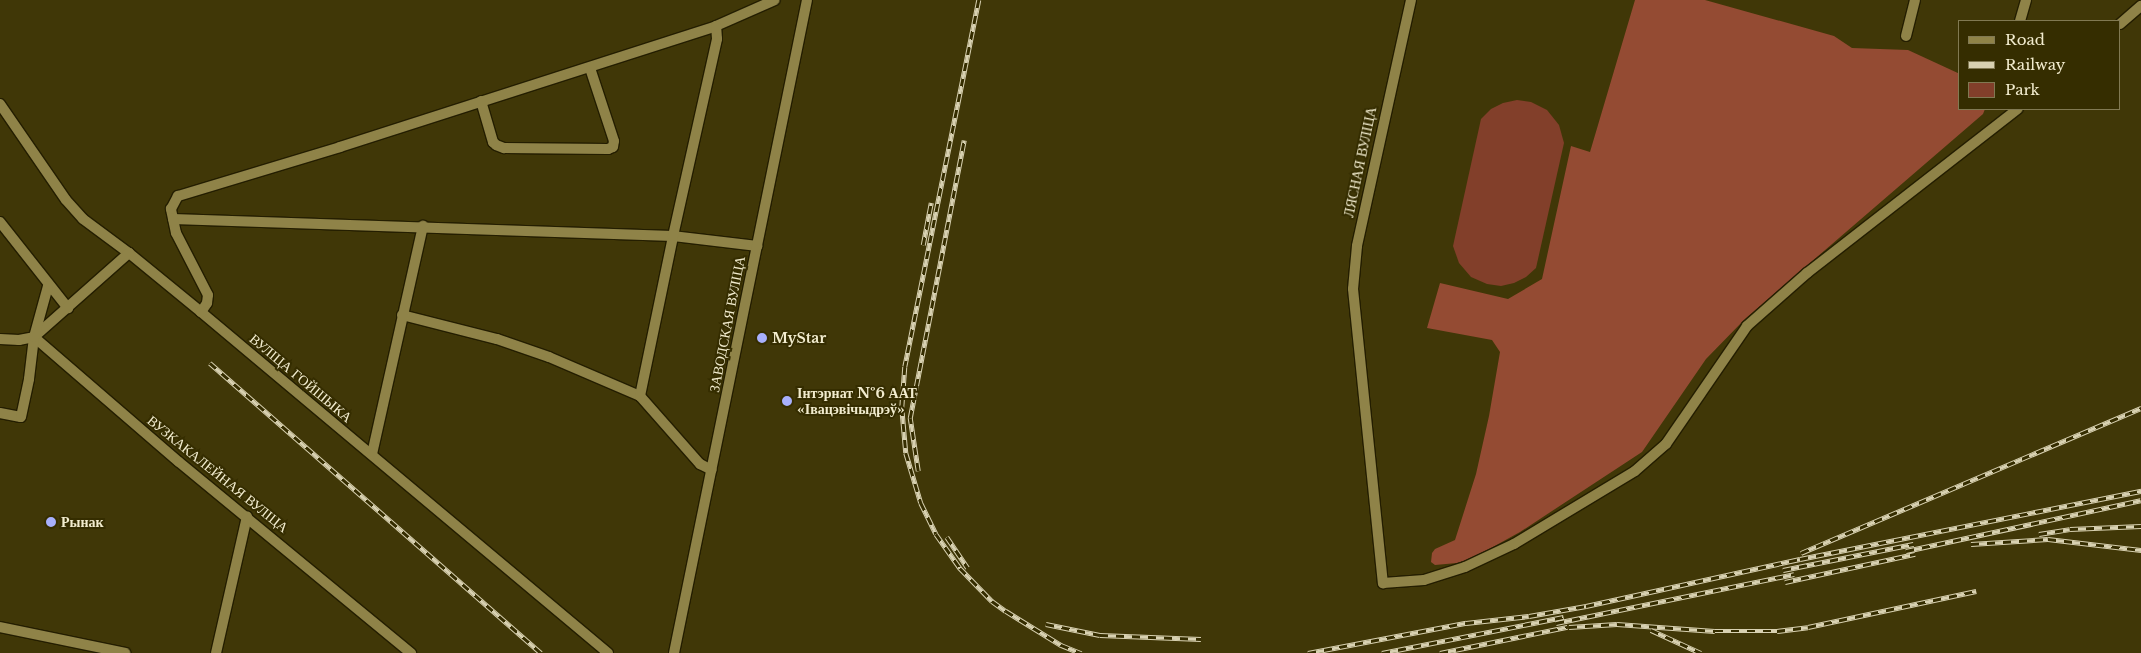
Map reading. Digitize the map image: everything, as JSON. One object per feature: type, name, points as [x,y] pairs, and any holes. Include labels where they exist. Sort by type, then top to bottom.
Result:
[{"type":"street","points":[[201,312],[207,303],[208,295],[176,233],[171,209],[178,196],[590,68],[716,26],[775,0]]},
{"type":"street","name":"ЛЯСНАЯ ВУЛІЦА","points":[[1410,0],[1357,246],[1353,289],[1383,583],[1424,580],[1465,567],[1514,544],[1635,471],[1666,444],[1746,326],[1807,272],[2017,110]]},
{"type":"street","points":[[1906,36],[1915,0]]},
{"type":"street","points":[[2020,20],[2026,0]]},
{"type":"street","name":"ЗАВОДСКАЯ ВУЛІЦА","points":[[674,653],[712,470],[803,1]]},
{"type":"street","points":[[2121,23],[2141,6]]},
{"type":"street","points":[[640,396],[717,39],[716,26]]},
{"type":"street","points":[[481,101],[493,142],[496,145],[504,148],[608,149],[613,147],[614,141],[590,68]]},
{"type":"street","name":"ВУЛІЦА ГОЙШЫКА","points":[[0,104],[66,200],[83,219],[129,253],[201,312],[608,653]]},
{"type":"street","points":[[173,218],[673,236],[756,246]]},
{"type":"street","points":[[0,222],[48,286],[68,308]]},
{"type":"street","points":[[372,454],[423,226]]},
{"type":"street","points":[[0,339],[19,340],[34,337],[129,253]]},
{"type":"street","points":[[0,413],[21,417],[29,379],[34,337],[48,286]]},
{"type":"street","points":[[402,315],[497,338],[549,357],[640,396],[700,464],[712,470]]},
{"type":"street","name":"ВУЗКАКАЛЕЙНАЯ ВУЛІЦА","points":[[34,337],[179,462],[247,516],[411,653]]},
{"type":"street","points":[[216,653],[247,516]]},
{"type":"street","points":[[0,627],[125,653]]},
{"type":"green space","points":[[1517,100],[1531,102],[1547,110],[1559,125],[1564,143],[1536,268],[1526,277],[1514,283],[1501,286],[1487,284],[1471,277],[1459,263],[1453,246],[1481,119],[1491,109],[1503,103]]},
{"type":"shaded area","points":[[1635,0],[1705,0],[1834,36],[1852,48],[1908,50],[1958,73],[1958,110],[1985,110],[1983,114],[1745,319],[1706,359],[1642,452],[1520,532],[1473,558],[1457,563],[1435,565],[1431,562],[1432,553],[1435,549],[1455,540],[1476,474],[1489,416],[1500,352],[1492,340],[1427,328],[1440,283],[1508,299],[1542,279],[1571,146],[1590,152]]},
{"type":"railway","points":[[979,0],[905,367],[902,408],[906,453],[921,503],[936,534],[960,568],[992,601],[1006,611],[1061,645],[1081,653]]},
{"type":"railway","points":[[918,471],[910,418],[964,140]]},
{"type":"railway","points":[[923,245],[931,203]]},
{"type":"railway","points":[[210,363],[541,653]]},
{"type":"railway","points":[[1801,553],[2141,408]]},
{"type":"railway","points":[[1308,653],[1466,623],[1529,616],[1586,606],[1800,559],[2141,491]]},
{"type":"railway","points":[[1906,551],[2141,500]]},
{"type":"railway","points":[[2039,534],[2070,529],[2141,526]]},
{"type":"railway","points":[[947,537],[968,568]]},
{"type":"railway","points":[[1971,544],[2048,539],[2141,550]]},
{"type":"railway","points":[[1783,570],[1913,544]]},
{"type":"railway","points":[[1785,582],[1915,554]]},
{"type":"railway","points":[[1556,623],[1794,574]]},
{"type":"railway","points":[[1569,627],[1617,624],[1715,631],[1777,631],[1808,627],[1976,591]]},
{"type":"railway","points":[[1382,653],[1563,617]]},
{"type":"railway","points":[[1046,624],[1100,635],[1201,639]]},
{"type":"railway","points":[[1440,653],[1567,627]]},
{"type":"railway","points":[[1651,630],[1701,653]]},
{"type":"place","name":"MyStar","points":[[762,338]]},
{"type":"place","name":"Інтэрнат №6 ААТ «Івацэвічыдрэў»","points":[[787,401]]},
{"type":"place","name":"Рынак","points":[[51,522]]}]
